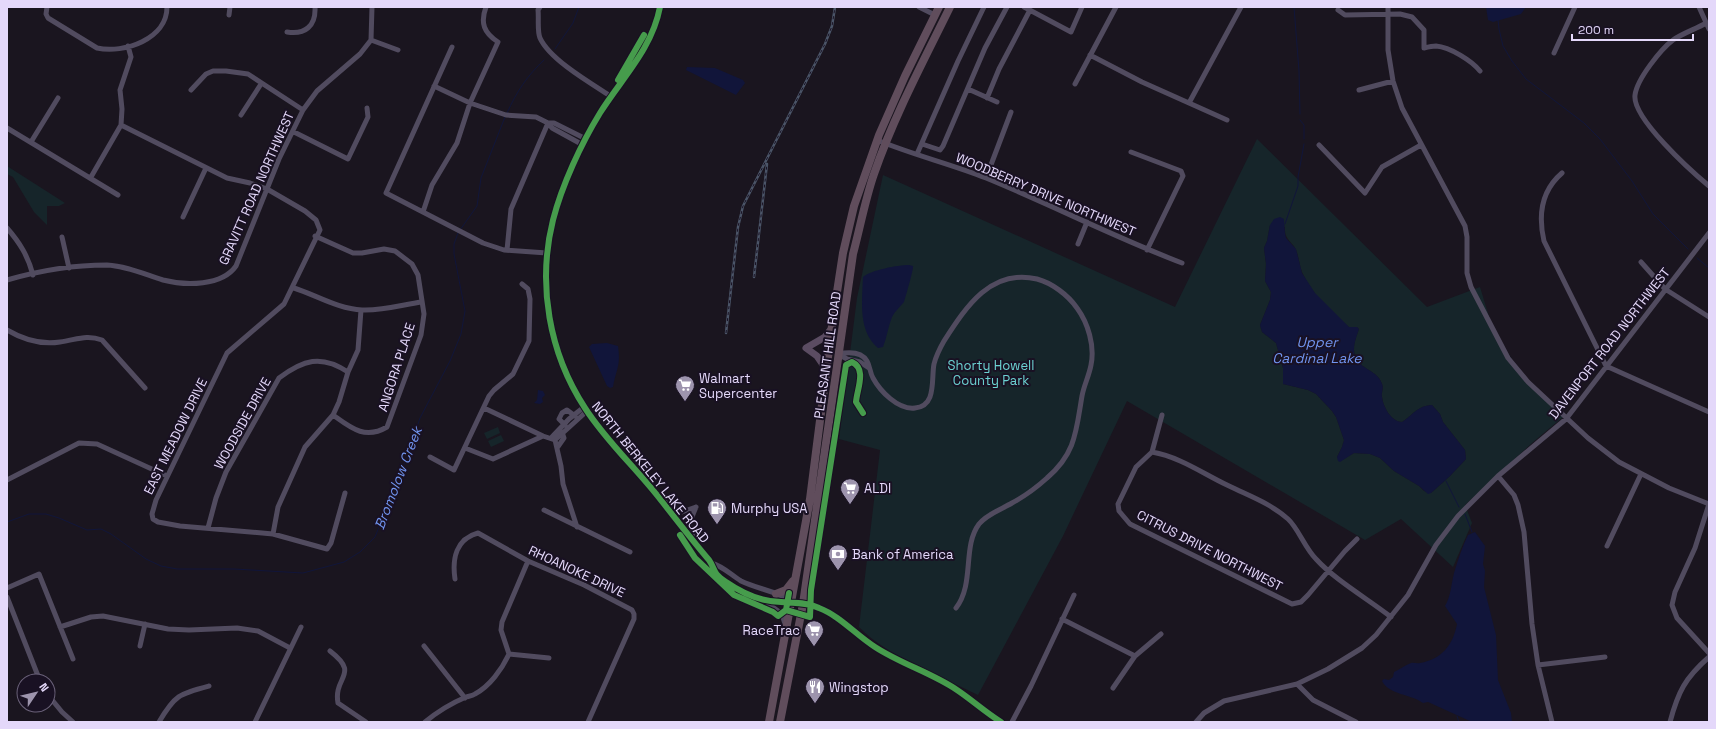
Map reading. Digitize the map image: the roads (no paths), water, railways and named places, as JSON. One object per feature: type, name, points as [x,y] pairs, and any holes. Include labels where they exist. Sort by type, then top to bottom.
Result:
[{"type":"highway","name":"PLEASANT HILL ROAD","points":[[780,722],[803,604],[853,254],[870,189],[886,144],[911,83],[950,7]]},
{"type":"highway","name":"PLEASANT HILL ROAD","points":[[769,722],[810,499],[826,369],[843,253],[854,206],[877,140],[905,76],[937,11]]},
{"type":"highway","points":[[776,594],[786,590],[795,579]]},
{"type":"main road","points":[[826,369],[816,356],[806,348],[825,337],[832,328]]},
{"type":"street","points":[[47,7],[46,14],[48,18],[97,48],[106,50],[138,44],[150,38],[164,22],[167,7]]},
{"type":"street","points":[[229,15],[230,7]]},
{"type":"street","points":[[287,32],[302,33],[308,29],[315,15],[315,7]]},
{"type":"street","points":[[372,7],[371,40],[398,50]]},
{"type":"street","points":[[423,212],[432,185],[457,143],[470,103],[498,42],[488,36],[484,29],[482,17],[486,7]]},
{"type":"street","points":[[540,7],[538,10],[540,37],[546,47],[570,69],[612,97]]},
{"type":"street","name":"NORTH BERKELEY LAKE ROAD","points":[[660,7],[655,27],[640,58],[612,97],[586,139],[561,196],[547,253],[547,298],[554,340],[561,359],[585,409],[661,499],[711,563],[714,572],[726,582],[764,600],[782,603],[791,601]]},
{"type":"street","points":[[919,7],[937,11]]},
{"type":"street","points":[[917,154],[958,61],[984,7]]},
{"type":"street","points":[[922,144],[940,150],[943,146],[985,48],[1007,7]]},
{"type":"street","points":[[1024,7],[1070,32],[1082,8],[1075,7]]},
{"type":"street","points":[[1075,84],[1116,7]]},
{"type":"street","points":[[1189,103],[1241,7]]},
{"type":"street","points":[[1388,7],[1388,50],[1393,81],[1402,108],[1465,226],[1467,237],[1467,273],[1470,287],[1508,358],[1528,382],[1566,418],[1609,455],[1641,474],[1709,504],[1695,548],[1675,592],[1672,605],[1677,618],[1709,652]]},
{"type":"street","points":[[1554,53],[1575,7]]},
{"type":"street","points":[[1699,7],[1709,29]]},
{"type":"street","points":[[987,98],[1030,10]]},
{"type":"street","points":[[1338,10],[1345,15],[1388,15],[1412,17],[1424,30],[1424,48],[1437,46],[1445,49],[1473,63],[1480,71]]},
{"type":"street","points":[[1706,23],[1673,40],[1664,49],[1640,80],[1635,95],[1642,119],[1681,161],[1709,186]]},
{"type":"street","name":"GRAVITT ROAD NORTHWEST","points":[[7,280],[70,268],[109,266],[134,270],[164,280],[186,282],[212,281],[230,274],[236,266],[267,189],[303,110],[317,91],[360,54],[371,40]]},
{"type":"street","points":[[91,177],[121,125],[122,109],[120,90],[131,57],[128,46]]},
{"type":"street","points":[[452,47],[386,193],[483,243],[507,250],[547,253]]},
{"type":"street","points":[[1090,55],[1142,82],[1227,120]]},
{"type":"street","points":[[191,90],[206,74],[213,71],[226,70],[248,74],[261,84],[303,110]]},
{"type":"street","points":[[1359,90],[1393,81]]},
{"type":"street","points":[[241,114],[261,84]]},
{"type":"street","points":[[434,86],[470,103],[506,115],[536,117],[558,129],[565,136],[583,145]]},
{"type":"street","points":[[968,89],[997,102]]},
{"type":"street","points":[[31,142],[58,98]]},
{"type":"street","points":[[294,132],[348,159],[368,117],[367,108]]},
{"type":"street","points":[[986,178],[1011,112]]},
{"type":"street","points":[[507,250],[511,209],[548,123]]},
{"type":"street","points":[[121,125],[227,178],[250,183],[267,189]]},
{"type":"street","points":[[7,128],[118,194]]},
{"type":"street","points":[[558,129],[568,130],[586,139]]},
{"type":"street","points":[[565,136],[568,130]]},
{"type":"street","name":"WOODBERRY DRIVE NORTHWEST","points":[[877,140],[986,178],[1088,222],[1147,250],[1182,263]]},
{"type":"street","points":[[1319,146],[1365,193],[1382,167],[1421,145]]},
{"type":"street","points":[[1131,152],[1181,171],[1183,176],[1147,250]]},
{"type":"street","points":[[183,217],[206,168]]},
{"type":"street","points":[[1562,173],[1554,181],[1540,212],[1540,226],[1544,241],[1606,366],[1709,412]]},
{"type":"street","name":"EAST MEADOW DRIVE","points":[[267,189],[316,220],[320,230],[294,288],[284,304],[227,352],[156,500],[152,514],[153,519],[158,522],[273,534],[327,549],[331,543],[345,493]]},
{"type":"street","points":[[1078,244],[1088,222]]},
{"type":"street","points":[[7,228],[20,242],[28,258],[33,275]]},
{"type":"street","name":"DAVENPORT ROAD NORTHWEST","points":[[1196,722],[1204,713],[1228,699],[1297,684],[1328,669],[1362,648],[1391,617],[1417,581],[1434,550],[1450,526],[1463,510],[1498,476],[1566,418],[1664,289],[1709,233]]},
{"type":"street","name":"ANGORA PLACE","points":[[316,236],[353,253],[384,250],[395,251],[412,264],[418,275],[424,314],[421,335],[387,427],[372,434],[362,432],[351,428],[333,415]]},
{"type":"street","points":[[62,237],[70,268]]},
{"type":"street","points":[[1641,262],[1664,289],[1709,317]]},
{"type":"street","points":[[838,354],[849,351],[862,356],[867,361],[876,383],[895,402],[914,408],[921,406],[931,397],[934,364],[945,341],[974,300],[984,290],[999,281],[1014,277],[1040,280],[1057,289],[1078,308],[1087,326],[1092,345],[1092,364],[1083,394],[1079,423],[1070,448],[1058,467],[1040,484],[1016,501],[991,514],[980,524],[974,536],[964,594],[956,608]]},
{"type":"street","points":[[430,457],[454,470],[494,390],[513,374],[529,341],[530,299],[528,289],[522,284]]},
{"type":"street","points":[[294,288],[338,305],[361,310],[421,302]]},
{"type":"street","points":[[273,534],[278,507],[305,447],[333,415],[339,402],[348,372],[358,350],[361,310]]},
{"type":"street","points":[[7,330],[37,343],[62,342],[83,336],[94,337],[102,340],[145,388]]},
{"type":"street","name":"WOODSIDE DRIVE","points":[[208,528],[216,498],[226,472],[279,378],[291,369],[306,361],[329,363],[348,372]]},
{"type":"street","points":[[484,408],[543,436],[553,439],[557,448],[562,484],[577,527]]},
{"type":"street","points":[[553,439],[565,426],[585,409]]},
{"type":"street","points":[[565,426],[559,419],[562,412],[567,410],[576,416]]},
{"type":"street","points":[[1162,415],[1152,452],[1168,455],[1226,485],[1270,504],[1290,520],[1305,546],[1316,560],[1391,617]]},
{"type":"street","points":[[553,439],[562,432],[565,426]]},
{"type":"street","points":[[557,448],[564,438],[562,432]]},
{"type":"street","points":[[465,448],[493,459],[543,436]]},
{"type":"street","points":[[7,480],[79,443],[86,442],[97,444],[167,476]]},
{"type":"street","name":"CITRUS DRIVE NORTHWEST","points":[[1152,452],[1136,467],[1118,504],[1119,511],[1130,524],[1292,604],[1301,602],[1329,570]]},
{"type":"street","points":[[1607,546],[1641,474]]},
{"type":"street","points":[[1498,476],[1514,495],[1518,505],[1524,532],[1532,624],[1538,666],[1552,722]]},
{"type":"street","points":[[661,499],[674,509],[682,512],[696,506],[689,524],[695,544]]},
{"type":"street","points":[[544,510],[630,552]]},
{"type":"street","name":"RHOANOKE DRIVE","points":[[456,579],[453,566],[458,548],[464,540],[478,533],[528,561],[628,607],[634,614],[634,619],[588,722]]},
{"type":"street","points":[[1329,570],[1357,539]]},
{"type":"street","points":[[426,722],[436,714],[465,698],[474,695],[486,685],[503,666],[509,654],[501,630],[502,622],[528,561]]},
{"type":"street","name":"NORTH BERKELEY LAKE ROAD","points":[[711,563],[719,565],[741,581],[764,591],[783,595],[791,601],[817,606],[875,647],[957,689],[1001,722]]},
{"type":"street","points":[[7,588],[39,574],[72,658]]},
{"type":"street","points":[[1012,722],[1031,686],[1074,595]]},
{"type":"street","points":[[7,597],[37,673]]},
{"type":"street","points":[[764,600],[782,614],[786,627]]},
{"type":"street","points":[[60,627],[103,616],[168,629],[189,630],[237,628],[258,631],[290,648]]},
{"type":"street","points":[[1062,619],[1134,656]]},
{"type":"street","points":[[140,646],[145,624]]},
{"type":"street","points":[[255,722],[301,628]]},
{"type":"street","points":[[1113,688],[1134,656],[1161,634]]},
{"type":"street","points":[[424,646],[465,698]]},
{"type":"street","points":[[330,651],[344,662],[346,668],[345,674],[337,691],[338,703],[366,722]]},
{"type":"street","points":[[509,654],[549,658]]},
{"type":"street","points":[[1538,666],[1605,657]]},
{"type":"street","points":[[1670,722],[1680,690],[1697,667],[1709,657]]},
{"type":"street","points":[[1297,684],[1313,700],[1356,722]]},
{"type":"street","points":[[159,722],[172,701],[186,692],[209,686]]},
{"type":"street","points":[[56,705],[73,722]]},
{"type":"water","points":[[1486,7],[1526,7],[1521,14],[1493,22],[1488,20]]},
{"type":"water","points":[[687,67],[715,68],[743,80],[745,83],[736,95],[686,70]]},
{"type":"water","name":"Upper Cardinal Lake","points":[[1280,217],[1284,219],[1286,238],[1296,249],[1302,273],[1315,293],[1349,327],[1357,327],[1359,329],[1354,346],[1355,356],[1357,361],[1380,379],[1383,386],[1383,401],[1388,413],[1394,419],[1402,422],[1419,409],[1432,405],[1465,450],[1466,459],[1431,493],[1428,494],[1419,486],[1394,471],[1380,458],[1370,454],[1354,453],[1340,462],[1338,461],[1337,457],[1344,440],[1336,417],[1332,411],[1316,394],[1308,390],[1283,384],[1283,368],[1276,343],[1262,332],[1260,325],[1270,300],[1271,292],[1265,281],[1266,264],[1264,248],[1270,225],[1274,219]]},
{"type":"water","points":[[909,265],[913,266],[913,268],[904,302],[892,317],[883,347],[878,348],[867,333],[864,325],[862,306],[863,277],[867,274],[885,268]]},
{"type":"water","points":[[607,343],[618,346],[619,353],[619,363],[613,387],[610,388],[607,386],[589,347],[592,344]]},
{"type":"water","points":[[538,390],[543,391],[545,395],[542,398],[543,402],[540,404],[534,403],[537,400]]},
{"type":"water","points":[[1475,532],[1485,546],[1483,564],[1485,571],[1484,587],[1496,635],[1498,680],[1511,713],[1512,722],[1472,722],[1428,702],[1423,703],[1395,692],[1385,686],[1382,681],[1384,679],[1389,680],[1393,677],[1394,672],[1409,664],[1420,663],[1434,658],[1449,645],[1453,638],[1457,624],[1445,606],[1449,598],[1454,573],[1464,544],[1468,535]]},
{"type":"waterway","name":"Bromolow Creek","points":[[555,49],[573,23],[579,7]]},
{"type":"waterway","points":[[1294,7],[1299,71],[1300,114]]},
{"type":"waterway","points":[[1498,20],[1503,46],[1526,79],[1584,123],[1600,139],[1632,181],[1653,214],[1688,249]]},
{"type":"waterway","name":"Bromolow Creek","points":[[507,113],[523,84],[544,60]]},
{"type":"waterway","name":"Bromolow Creek","points":[[460,230],[477,206],[481,178],[505,117]]},
{"type":"waterway","points":[[1300,120],[1304,125],[1304,139]]},
{"type":"waterway","points":[[1285,224],[1298,186],[1298,177],[1304,144]]},
{"type":"waterway","name":"Bromolow Creek","points":[[7,522],[29,514],[46,514],[87,530],[101,529],[111,534],[146,559],[161,566],[177,569],[234,569],[303,573],[344,562],[360,552],[375,537],[404,465],[420,418],[450,361],[461,334],[465,311],[454,254],[454,244],[458,233]]},
{"type":"waterway","points":[[1697,258],[1709,268]]},
{"type":"waterway","points":[[1446,481],[1459,507]]},
{"type":"waterway","points":[[1465,514],[1472,532]]},
{"type":"waterway","points":[[1457,716],[1459,722]]},
{"type":"railway","points":[[726,333],[738,227],[743,206],[825,44],[832,26],[835,7]]},
{"type":"railway","points":[[754,277],[767,164]]},
{"type":"place","name":"Walmart Supercenter","points":[[685,402]]},
{"type":"place","name":"ALDI","points":[[850,505]]},
{"type":"place","name":"Murphy USA","points":[[717,525]]},
{"type":"place","name":"Bank of America","points":[[838,571]]},
{"type":"place","name":"RaceTrac","points":[[814,647]]},
{"type":"place","name":"Wingstop","points":[[815,704]]},
{"type":"park label","name":"Shorty Howell County Park","points":[[991,372]]}]
